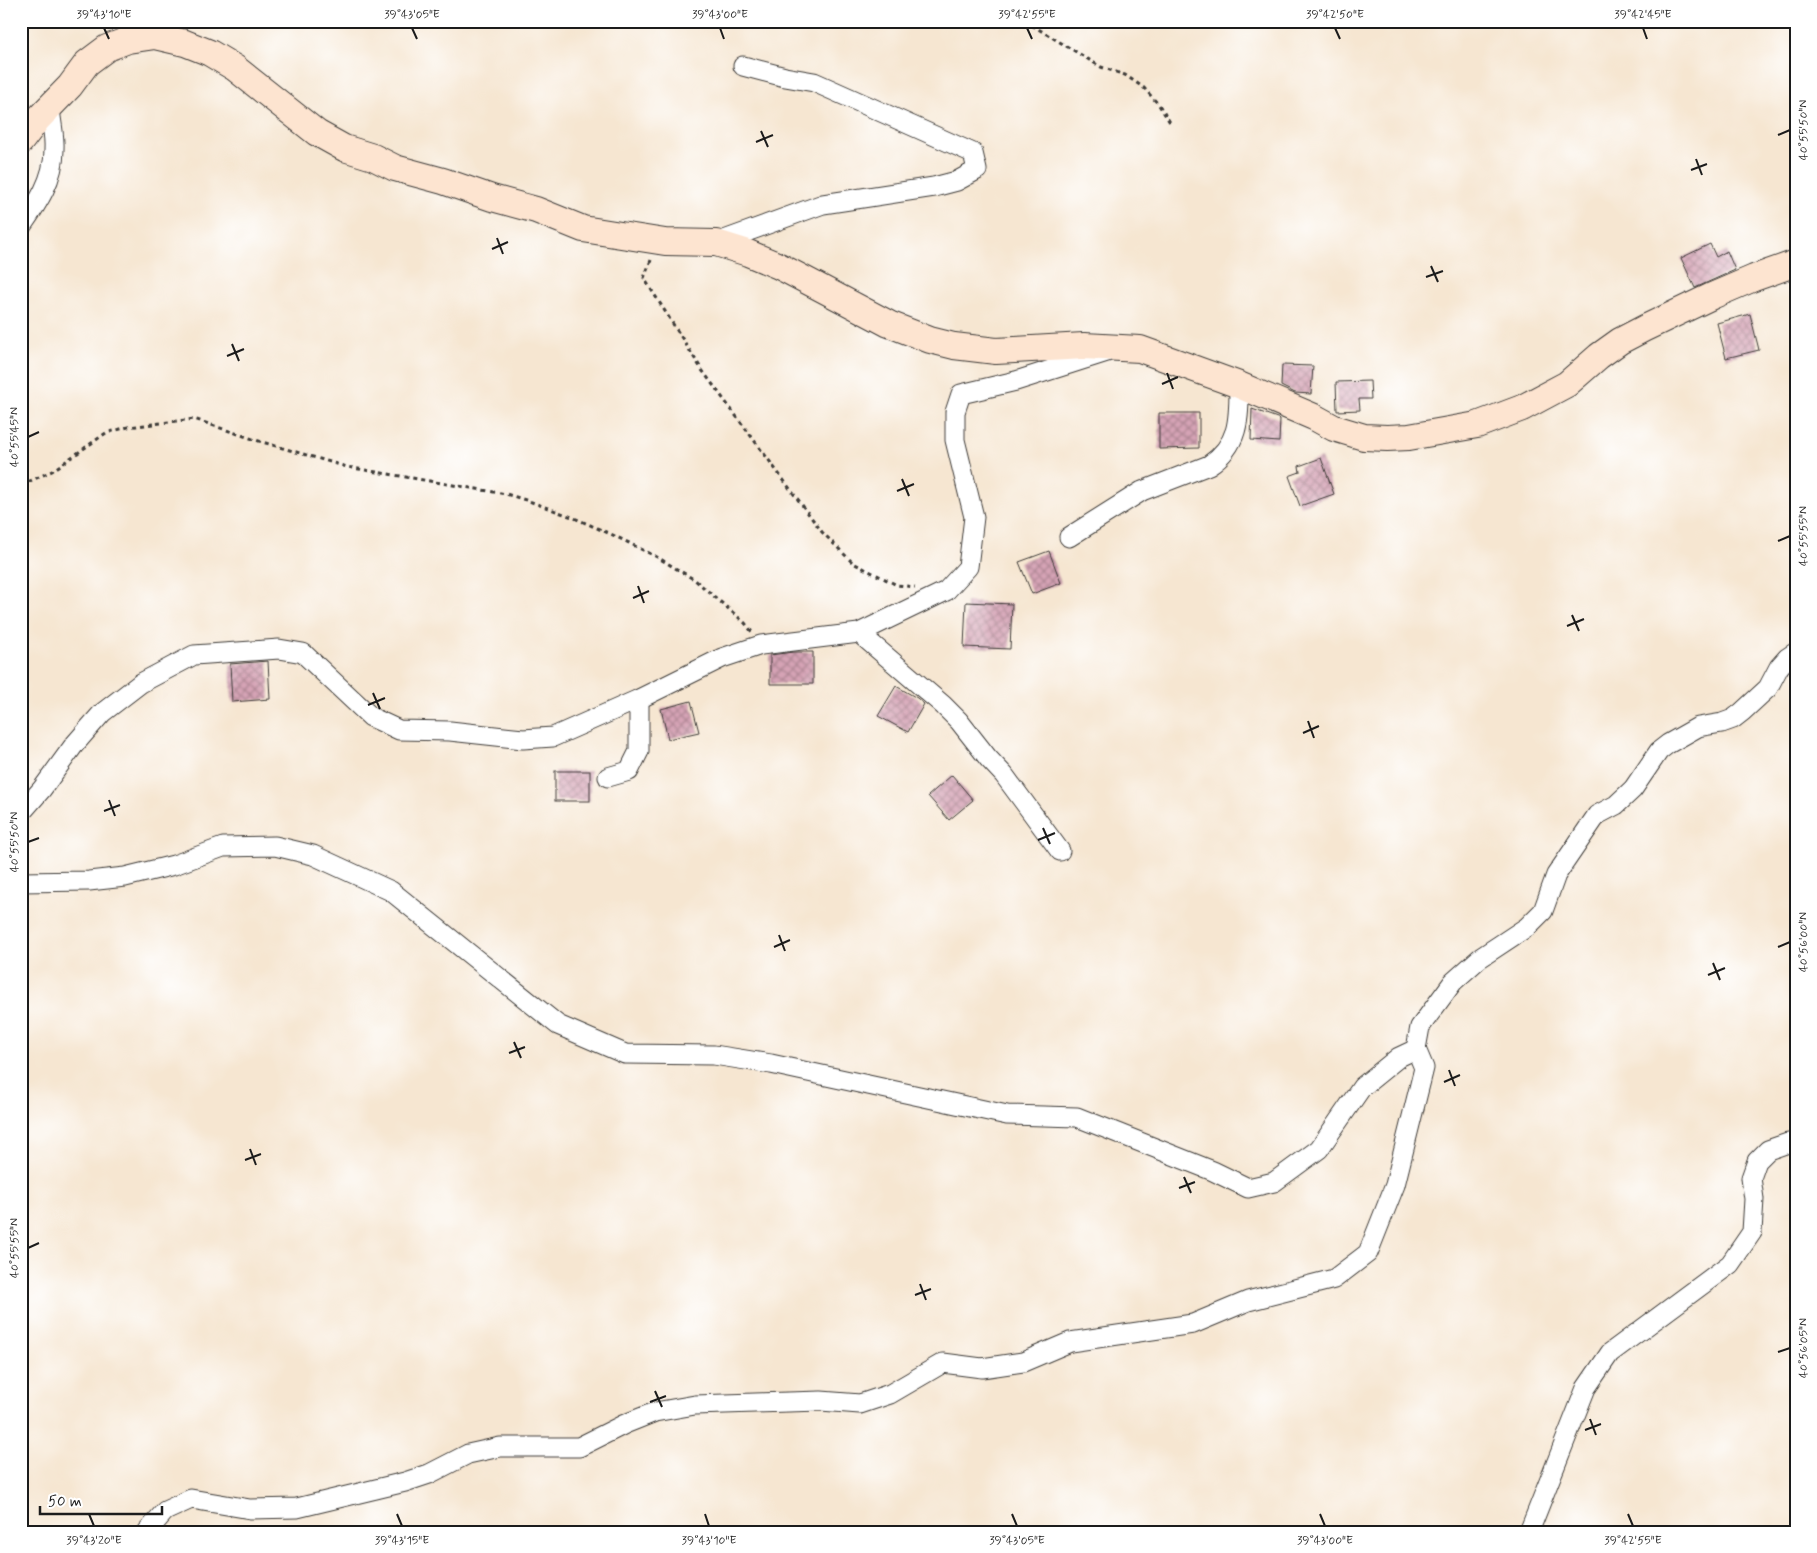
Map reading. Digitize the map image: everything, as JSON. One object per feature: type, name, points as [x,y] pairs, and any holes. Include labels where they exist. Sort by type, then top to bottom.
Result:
[{"type":"street","points":[[21,141],[87,64],[107,48],[128,40],[155,36],[185,42],[210,53],[235,68],[317,133],[344,148],[373,157],[395,168],[536,210],[583,229],[666,242],[716,243],[779,266],[890,324],[930,340],[954,346],[996,351],[1084,346],[1140,349],[1239,385],[1314,417],[1334,428],[1364,437],[1409,437],[1477,425],[1522,408],[1567,384],[1600,356],[1645,328],[1712,296],[1796,263]]},
{"type":"street","points":[[716,243],[823,204],[934,187],[956,181],[977,170],[973,153],[814,82],[743,66]]},
{"type":"street","points":[[21,227],[40,200],[49,179],[54,151],[50,108]]},
{"type":"street","points":[[21,812],[42,790],[74,744],[102,713],[141,683],[194,655],[279,648],[303,653],[371,717],[399,730],[450,731],[523,739],[553,737],[638,699],[722,658],[761,645],[859,633],[946,591],[968,567],[974,518],[955,440],[955,412],[961,394],[1016,381],[1115,349]]},
{"type":"street","points":[[1069,537],[1142,491],[1209,465],[1218,459],[1226,451],[1236,430],[1239,417],[1239,385]]},
{"type":"street","points":[[859,633],[958,721],[1004,775],[1060,851]]},
{"type":"street","points":[[147,1532],[165,1511],[191,1499],[250,1509],[297,1508],[405,1482],[430,1474],[468,1454],[500,1447],[579,1447],[654,1412],[695,1404],[821,1401],[860,1404],[890,1394],[943,1363],[982,1368],[1023,1362],[1070,1342],[1193,1324],[1248,1301],[1334,1279],[1368,1253],[1395,1185],[1424,1068],[1416,1049],[1420,1027],[1439,999],[1460,974],[1480,958],[1527,927],[1543,911],[1556,875],[1597,815],[1616,805],[1629,793],[1640,781],[1660,751],[1668,744],[1698,727],[1733,719],[1768,688],[1779,667],[1796,652]]},
{"type":"street","points":[[608,777],[630,771],[639,751],[638,699]]},
{"type":"street","points":[[21,882],[89,881],[125,877],[174,865],[223,847],[275,846],[313,855],[391,891],[558,1025],[625,1054],[714,1055],[771,1064],[1007,1114],[1077,1117],[1213,1171],[1248,1188],[1274,1182],[1319,1149],[1362,1087],[1399,1057],[1416,1049]]},
{"type":"street","points":[[1529,1532],[1586,1388],[1595,1374],[1610,1353],[1730,1264],[1752,1232],[1754,1199],[1752,1178],[1757,1161],[1768,1150],[1788,1143],[1796,1144]]},
{"type":"path","points":[[1025,21],[1101,67],[1125,75],[1144,88],[1159,105],[1171,124]]},
{"type":"path","points":[[666,242],[652,258],[644,278],[702,370],[822,532],[853,564],[896,585],[946,591]]},
{"type":"path","points":[[21,485],[52,471],[106,433],[128,427],[194,419],[347,467],[506,494],[572,517],[657,557],[695,580],[745,622],[761,645]]},
{"type":"building","points":[[1710,244],[1716,257],[1727,251],[1735,270],[1695,288],[1681,258]]},
{"type":"building","points":[[1750,314],[1759,350],[1726,358],[1717,323]]},
{"type":"building","points":[[1282,365],[1313,366],[1311,394],[1295,393],[1281,386]]},
{"type":"building","points":[[1370,381],[1371,399],[1359,399],[1360,410],[1337,411],[1336,382]]},
{"type":"building","points":[[1252,409],[1280,419],[1279,442],[1251,440]]},
{"type":"building","points":[[1159,413],[1199,413],[1199,448],[1159,449]]},
{"type":"building","points":[[1321,458],[1334,494],[1300,506],[1289,476],[1300,472],[1299,466]]},
{"type":"building","points":[[1049,551],[1061,583],[1032,594],[1019,562]]},
{"type":"building","points":[[966,602],[1012,604],[1010,649],[964,647]]},
{"type":"building","points":[[813,652],[813,684],[770,684],[770,655]]},
{"type":"building","points":[[268,661],[270,699],[232,702],[230,664]]},
{"type":"building","points":[[896,686],[924,704],[908,732],[878,716]]},
{"type":"building","points":[[691,701],[699,732],[668,739],[661,709]]},
{"type":"building","points":[[555,771],[590,771],[590,801],[555,801]]},
{"type":"building","points":[[952,775],[973,800],[949,820],[928,796]]}]
